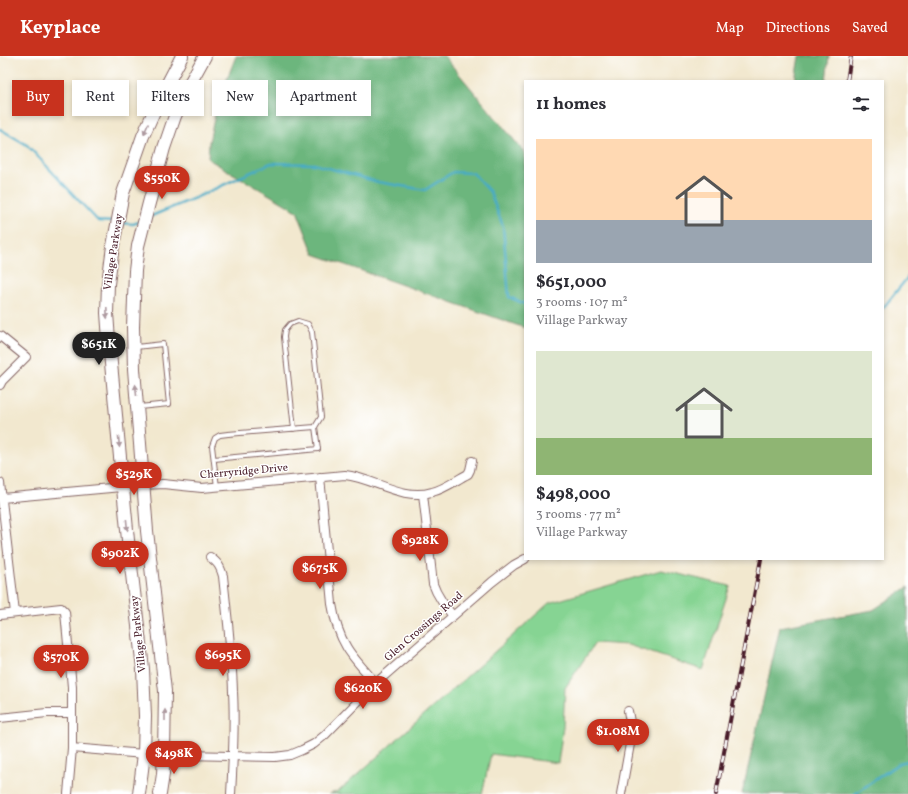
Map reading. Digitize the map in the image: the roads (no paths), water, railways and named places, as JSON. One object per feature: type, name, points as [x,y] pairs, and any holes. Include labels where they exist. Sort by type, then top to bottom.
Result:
[{"type":"main road","name":"Village Parkway","points":[[139,794],[144,754],[145,716],[143,668],[123,486],[107,312],[108,284],[113,246],[124,193],[143,136],[160,98],[182,56]]},
{"type":"main road","name":"Village Parkway","points":[[160,794],[164,754],[165,692],[147,532],[134,369],[133,327],[135,271],[138,246],[164,148],[175,116],[189,85],[205,56]]},
{"type":"street","points":[[0,336],[26,357],[2,381],[0,385]]},
{"type":"street","name":"Cherryridge Drive","points":[[2,498],[123,486],[163,484],[202,488],[345,475],[351,475],[402,492],[423,494],[439,490],[468,474],[472,461]]},
{"type":"street","points":[[320,477],[334,619],[339,634],[347,649],[376,683]]},
{"type":"street","points":[[0,482],[15,613]]},
{"type":"street","points":[[423,494],[433,584],[441,601],[453,616]]},
{"type":"street","points":[[210,557],[218,563],[223,576],[233,678],[234,721],[231,794]]},
{"type":"street","name":"Glen Crossings Road","points":[[72,748],[144,754],[275,757],[290,755],[314,744],[325,735],[376,683],[492,582],[514,565],[524,560]]},
{"type":"street","points":[[0,615],[61,608],[65,612],[72,687],[72,748],[68,794]]},
{"type":"street","points":[[621,794],[632,733],[628,711]]},
{"type":"street","points":[[0,718],[47,713],[72,713]]},
{"type":"lane","points":[[214,459],[318,449],[315,427],[321,417],[312,332],[308,324],[298,321],[290,324],[285,330],[284,337],[294,429]]},
{"type":"lane","points":[[134,348],[163,344],[169,404],[137,407]]},
{"type":"lane","points":[[217,487],[212,446],[215,438],[220,435],[228,434],[315,427]]},
{"type":"waterway","points":[[0,129],[27,145],[98,221],[114,222]]},
{"type":"waterway","points":[[149,217],[195,198],[271,163],[314,164],[378,182],[425,190],[453,172],[473,173],[490,192],[503,226],[509,297],[524,304]]},
{"type":"waterway","points":[[121,223],[133,224],[139,222]]},
{"type":"waterway","points":[[884,307],[908,277]]},
{"type":"waterway","points":[[855,794],[899,763],[908,761]]},
{"type":"railway","points":[[847,80],[851,56]]},
{"type":"railway","points":[[716,794],[761,560]]}]
